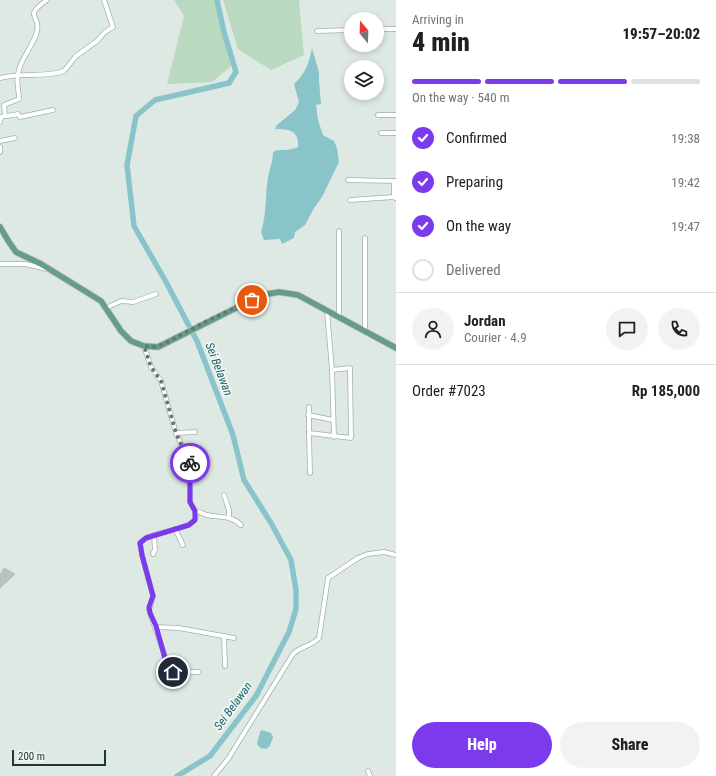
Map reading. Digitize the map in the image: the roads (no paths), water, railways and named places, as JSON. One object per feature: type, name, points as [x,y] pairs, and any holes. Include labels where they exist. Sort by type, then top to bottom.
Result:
[{"type":"main road","points":[[0,227],[8,242],[16,252],[98,299],[124,334],[131,341],[144,346],[158,347],[205,322],[262,295],[279,292],[298,296],[328,311],[365,333],[396,348]]},
{"type":"street","points":[[5,116],[4,105],[19,99],[18,74],[22,61],[38,30],[34,12],[36,8],[47,0]]},
{"type":"street","points":[[0,78],[18,74],[29,75],[64,71],[76,56],[97,41],[112,27],[104,0]]},
{"type":"street","points":[[384,30],[396,29]]},
{"type":"street","points":[[317,31],[344,30]]},
{"type":"street","points":[[0,122],[1,117],[5,116],[9,117],[18,114],[20,117],[53,110]]},
{"type":"street","points":[[378,115],[396,115]]},
{"type":"street","points":[[381,133],[396,133]]},
{"type":"street","points":[[0,141],[15,138]]},
{"type":"street","points":[[0,147],[0,152]]},
{"type":"street","points":[[348,180],[395,181],[395,198],[350,200]]},
{"type":"street","points":[[339,231],[340,318]]},
{"type":"street","points":[[365,238],[365,333]]},
{"type":"street","points":[[0,264],[25,264],[48,270]]},
{"type":"street","points":[[106,308],[121,301],[133,302],[156,294]]},
{"type":"street","points":[[328,311],[334,437]]},
{"type":"street","points":[[144,346],[151,367],[161,381],[176,433],[190,463],[190,502],[195,511],[196,517],[193,523],[154,535],[142,541],[140,547],[153,596],[149,610],[156,626],[166,662],[172,672],[199,672]]},
{"type":"street","points":[[309,433],[350,438],[352,433],[350,368],[332,370]]},
{"type":"street","points":[[309,407],[310,473]]},
{"type":"street","points":[[308,416],[333,420]]},
{"type":"street","points":[[176,433],[195,432]]},
{"type":"street","points":[[224,495],[230,510],[229,517]]},
{"type":"street","points":[[195,511],[208,515],[229,517],[241,525]]},
{"type":"street","points":[[175,528],[183,545]]},
{"type":"street","points":[[152,554],[155,550],[154,535]]},
{"type":"street","points":[[214,776],[228,759],[293,654],[297,650],[311,645],[319,638],[328,578],[358,558],[368,554],[384,552],[396,555]]},
{"type":"street","points":[[156,626],[179,628],[234,638]]},
{"type":"street","points":[[224,636],[225,666]]},
{"type":"water","points":[[312,48],[319,72],[321,104],[316,105],[318,120],[323,135],[334,141],[337,148],[339,162],[322,197],[305,225],[295,232],[294,238],[282,244],[280,239],[264,240],[261,232],[264,218],[268,177],[273,152],[298,147],[298,141],[295,134],[289,130],[275,129],[277,125],[295,110],[299,102],[294,84],[306,68]]},
{"type":"water","points":[[262,730],[271,733],[273,737],[270,746],[266,749],[260,748],[257,744],[260,732]]},
{"type":"waterway","name":"Sei Belawan","points":[[177,776],[210,756],[256,696],[289,632],[296,609],[296,590],[291,560],[271,523],[244,480],[233,435],[197,341],[134,226],[127,165],[136,116],[155,100],[229,83],[236,72],[224,32],[217,0]]}]
